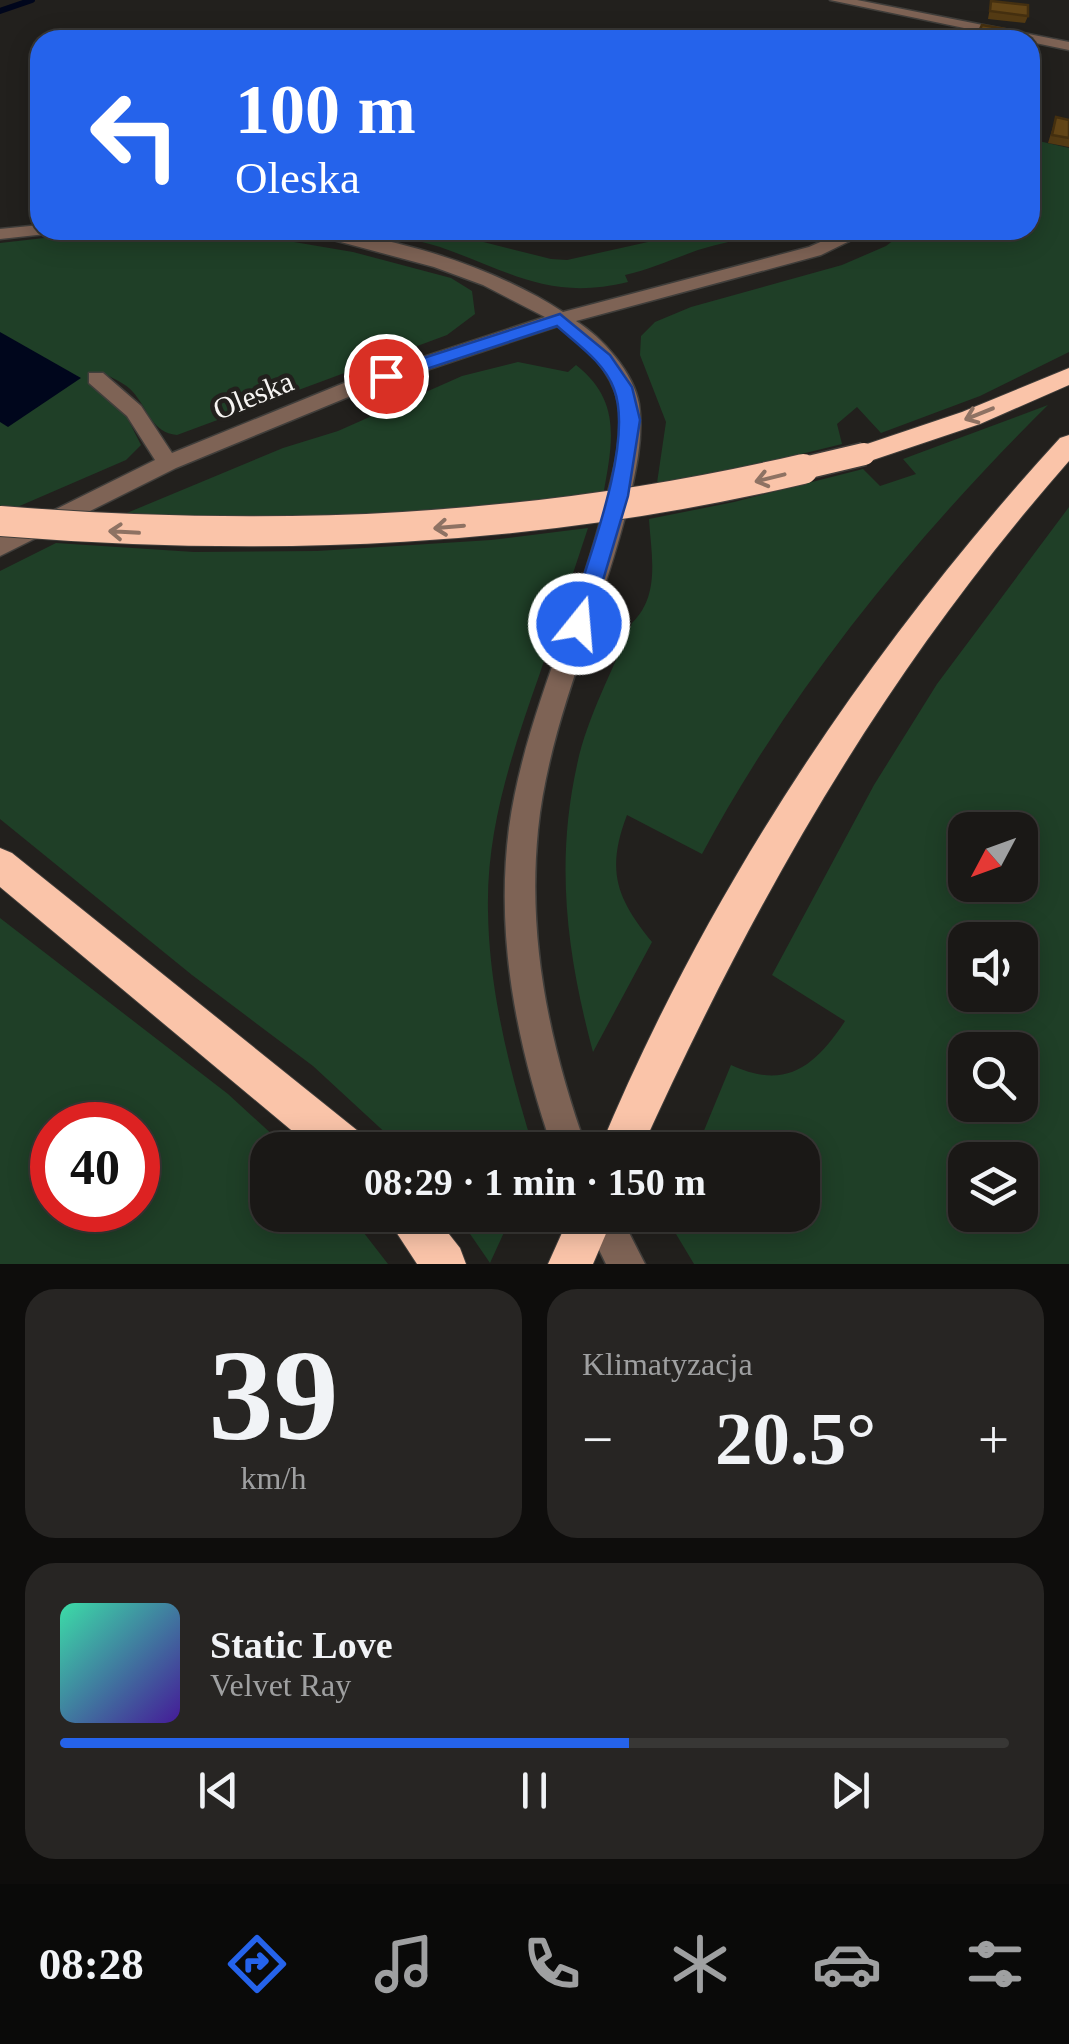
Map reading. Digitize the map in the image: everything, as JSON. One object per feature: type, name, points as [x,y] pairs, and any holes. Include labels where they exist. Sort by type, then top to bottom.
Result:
[{"type":"highway","points":[[0,522],[191,535],[410,531],[632,506],[864,454],[971,418],[1069,376]]},
{"type":"highway","points":[[629,1132],[695,993],[812,780],[873,684],[958,570],[1069,444]]},
{"type":"highway","points":[[0,865],[326,1132]]},
{"type":"highway","points":[[420,1232],[444,1264]]},
{"type":"highway","points":[[570,1264],[584,1232]]},
{"type":"street","points":[[836,0],[987,30]]},
{"type":"street","points":[[924,30],[928,0]]},
{"type":"street","points":[[1040,40],[1069,46]]},
{"type":"street","points":[[0,234],[30,231]]},
{"type":"street","points":[[351,240],[421,255],[528,298],[594,348],[623,387],[630,420],[618,496],[540,746],[523,842],[519,901],[522,980],[544,1080],[563,1132]]},
{"type":"street","name":"Oleska","points":[[73,508],[351,388],[560,319],[815,251],[840,240]]},
{"type":"street","points":[[96,378],[134,411],[168,464]]},
{"type":"street","points":[[0,532],[73,508]]},
{"type":"street","points":[[0,547],[73,508]]},
{"type":"street","points":[[609,1232],[626,1264]]},
{"type":"green space","points":[[1040,141],[1069,148],[1069,352],[980,396],[881,433],[857,407],[837,424],[842,444],[724,473],[657,483],[666,422],[640,355],[641,336],[655,322],[691,307],[842,265],[894,240],[1040,240]]},
{"type":"green space","points":[[30,240],[282,240],[353,252],[451,278],[472,291],[475,314],[447,335],[177,435],[162,430],[130,389],[105,374],[141,445],[126,460],[8,511],[0,509],[0,243]]},
{"type":"green space","points":[[415,240],[476,240],[567,260],[657,240],[738,240],[625,275],[628,282],[576,288],[531,281]]},
{"type":"green space","points":[[518,362],[568,372],[576,365],[601,394],[608,409],[611,441],[603,496],[396,519],[122,515],[283,448],[338,431],[462,376]]},
{"type":"green space","points":[[1048,405],[950,508],[859,617],[775,732],[702,854],[627,815],[617,852],[618,883],[630,911],[652,942],[593,1052],[576,980],[567,909],[570,802],[581,747],[594,711],[651,587],[649,519],[863,469],[880,486],[916,474],[903,459]]},
{"type":"green space","points":[[1069,507],[1069,1264],[694,1264],[675,1232],[820,1232],[820,1132],[703,1132],[731,1065],[767,1075],[797,1070],[822,1051],[845,1021],[772,975],[874,785],[937,684]]},
{"type":"green space","points":[[588,528],[511,760],[491,850],[489,941],[497,1001],[529,1132],[384,1132],[313,1066],[192,975],[0,819],[0,571],[56,543],[194,552],[317,551],[491,540]]},
{"type":"green space","points":[[0,918],[228,1094],[269,1132],[250,1132],[250,1232],[363,1232],[388,1264],[0,1264]]},
{"type":"green space","points":[[469,1232],[504,1232],[490,1263]]},
{"type":"water","points":[[0,332],[81,378],[8,427],[0,422]]},
{"type":"building","points":[[991,1],[1028,5],[1028,16],[990,11]]},
{"type":"building","points":[[982,25],[1011,30],[980,30]]},
{"type":"building","points":[[1056,117],[1069,120],[1069,138],[1052,135]]},
{"type":"waterway","points":[[0,11],[32,0]]},
{"type":"route","points":[[386,376],[560,319],[604,359],[623,387],[630,404],[630,420],[618,496],[579,624]]}]
